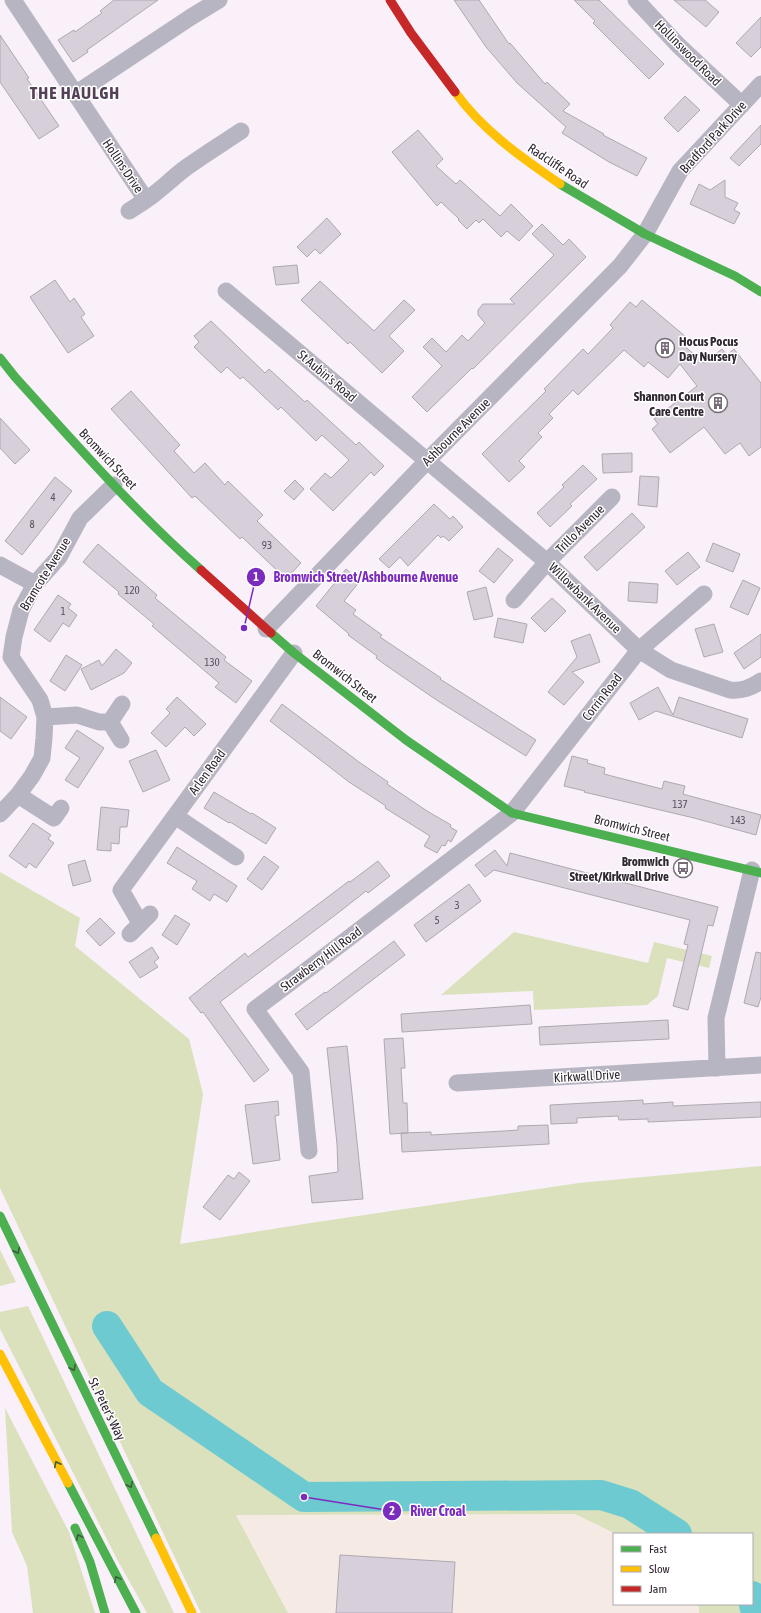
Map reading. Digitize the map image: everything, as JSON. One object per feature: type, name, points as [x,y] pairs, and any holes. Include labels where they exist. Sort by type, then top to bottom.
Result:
[{"type":"main road","name":"Radcliffe Road","points":[[390,0],[411,33],[455,92],[488,130],[534,167],[570,191],[645,234],[735,276],[761,292]]},
{"type":"main road","name":"Bromwich Street","points":[[0,358],[14,377],[114,485],[176,548],[266,629],[294,653],[406,740],[512,813],[756,871]]},
{"type":"main road","name":"St. Peter's Way","points":[[0,1216],[192,1613]]},
{"type":"main road","points":[[0,1354],[136,1613]]},
{"type":"main road","points":[[0,1364],[32,1435]]},
{"type":"main road","points":[[71,1520],[90,1562],[105,1613]]},
{"type":"street","name":"Hollins Drive","points":[[13,0],[146,200],[188,167],[242,131]]},
{"type":"street","points":[[75,94],[219,0]]},
{"type":"street","name":"Hollinswood Road","points":[[636,0],[678,46],[742,105]]},
{"type":"street","name":"Bradford Park Drive","points":[[645,234],[680,171],[761,84]]},
{"type":"street","points":[[129,211],[146,200]]},
{"type":"street","name":"Ashbourne Avenue","points":[[266,629],[428,460],[609,278],[645,234]]},
{"type":"street","name":"St Aubin's Road","points":[[226,291],[428,460]]},
{"type":"street","name":"Willowbank Avenue","points":[[428,460],[547,562],[639,650],[671,670],[730,690],[740,691],[748,689],[761,681]]},
{"type":"street","name":"Bramcote Avenue","points":[[0,814],[18,795],[32,776],[42,758],[45,717],[40,700],[6,660],[21,610],[36,584],[59,557],[80,518],[114,485]]},
{"type":"street","name":"Trillo Avenue","points":[[514,600],[547,562],[612,497]]},
{"type":"street","points":[[0,565],[36,584]]},
{"type":"street","name":"Corrin Road","points":[[512,813],[639,650],[704,594]]},
{"type":"street","name":"Arlen Road","points":[[140,924],[121,890],[294,653]]},
{"type":"street","points":[[110,722],[122,704]]},
{"type":"street","points":[[45,717],[77,715],[98,722],[110,722]]},
{"type":"street","points":[[110,722],[121,740]]},
{"type":"street","points":[[18,795],[54,818],[61,808]]},
{"type":"street","name":"Strawberry Hill Road","points":[[309,1151],[301,1072],[254,1009],[512,813]]},
{"type":"street","points":[[175,816],[236,857]]},
{"type":"street","points":[[717,1068],[716,1018],[756,871]]},
{"type":"street","name":"Kirkwall Drive","points":[[457,1083],[761,1065]]},
{"type":"shaded area","points":[[575,1514],[614,1533],[613,1605],[697,1605],[699,1607],[699,1613],[288,1613],[236,1515]]},
{"type":"green space","points":[[0,872],[80,918],[75,946],[189,1039],[203,1094],[180,1244],[579,1183],[761,1166],[761,1613],[699,1613],[699,1607],[697,1605],[753,1605],[753,1533],[614,1533],[575,1514],[236,1515],[288,1613],[201,1613],[0,1188]]},
{"type":"green space","points":[[514,932],[648,963],[654,942],[712,956],[709,968],[667,958],[658,996],[647,1005],[534,1010],[533,991],[441,995]]},
{"type":"green space","points":[[0,1250],[16,1282],[0,1286]]},
{"type":"green space","points":[[28,1306],[174,1613],[147,1613],[118,1561],[0,1329],[0,1312]]},
{"type":"green space","points":[[5,1408],[69,1532],[95,1613],[33,1613],[27,1566],[12,1532]]},
{"type":"building","points":[[114,0],[158,0],[87,50],[88,52],[73,62],[58,40],[74,30],[75,32],[102,13],[100,11]]},
{"type":"building","points":[[454,0],[479,0],[509,44],[510,43],[545,84],[547,82],[570,104],[563,111],[604,134],[603,135],[647,158],[637,176],[609,162],[562,133],[566,127],[517,83],[486,47]]},
{"type":"building","points":[[574,0],[599,0],[664,64],[649,79],[593,23],[595,21]]},
{"type":"building","points":[[674,0],[705,0],[719,12],[706,27]]},
{"type":"building","points":[[761,17],[761,47],[751,57],[736,43]]},
{"type":"building","points":[[0,35],[29,78],[27,79],[59,126],[39,139],[0,82]]},
{"type":"building","points":[[685,96],[700,110],[678,132],[664,118]]},
{"type":"building","points":[[761,125],[761,144],[739,166],[730,158]]},
{"type":"building","points":[[418,130],[443,159],[436,166],[456,184],[460,180],[500,216],[511,204],[533,226],[519,241],[507,231],[501,237],[483,219],[479,223],[476,220],[467,229],[441,202],[437,206],[392,152]]},
{"type":"building","points":[[725,180],[725,197],[738,203],[734,210],[740,213],[734,224],[690,204],[699,184],[710,190]]},
{"type":"building","points":[[327,218],[341,234],[320,254],[315,249],[307,257],[297,247]]},
{"type":"building","points":[[542,224],[563,245],[569,239],[586,257],[473,369],[472,368],[427,412],[412,397],[442,366],[423,347],[432,338],[446,352],[462,335],[468,341],[485,323],[478,315],[478,310],[483,304],[515,304],[510,299],[554,255],[532,234]]},
{"type":"building","points":[[297,265],[299,283],[276,285],[273,267]]},
{"type":"building","points":[[55,280],[70,302],[74,298],[85,314],[81,317],[94,336],[68,353],[30,297]]},
{"type":"building","points":[[320,281],[374,331],[404,300],[415,310],[389,336],[404,351],[382,373],[350,342],[348,344],[301,300]]},
{"type":"building","points":[[642,300],[686,337],[681,343],[704,363],[722,349],[727,355],[734,349],[761,383],[761,447],[749,456],[740,443],[725,454],[704,427],[670,453],[652,429],[658,424],[654,419],[697,386],[680,364],[668,378],[648,362],[644,367],[624,350],[578,395],[573,390],[549,414],[553,418],[538,433],[542,437],[519,461],[525,467],[509,482],[482,454],[546,391],[544,389],[583,349],[588,354],[613,328],[610,325],[630,302],[636,307]]},
{"type":"building","points":[[211,321],[265,373],[269,369],[305,402],[307,400],[356,445],[359,442],[384,466],[374,476],[371,472],[333,511],[310,489],[325,473],[331,478],[349,460],[322,435],[316,441],[281,407],[278,410],[243,377],[240,379],[227,367],[221,373],[194,347],[199,342],[194,336]]},
{"type":"building","points":[[131,391],[180,445],[174,451],[194,473],[205,463],[225,485],[228,481],[263,515],[257,521],[301,563],[286,579],[242,537],[240,539],[195,496],[192,498],[111,409]]},
{"type":"building","points":[[0,418],[30,450],[15,464],[0,448]]},
{"type":"building","points":[[632,453],[632,472],[603,473],[602,454]]},
{"type":"building","points":[[583,465],[597,479],[570,504],[572,506],[550,527],[537,513],[564,487],[562,485]]},
{"type":"building","points":[[640,476],[659,477],[657,507],[638,505]]},
{"type":"building","points":[[55,477],[72,491],[22,555],[5,541]]},
{"type":"building","points":[[295,480],[304,489],[294,500],[284,491]]},
{"type":"building","points":[[434,504],[450,519],[453,516],[463,527],[449,541],[443,536],[441,538],[438,535],[408,566],[400,557],[389,568],[379,559]]},
{"type":"building","points":[[632,513],[645,527],[597,571],[584,557]]},
{"type":"building","points":[[713,543],[740,554],[733,572],[706,561]]},
{"type":"building","points":[[98,544],[157,595],[155,598],[226,657],[224,660],[252,681],[236,703],[215,687],[219,683],[152,626],[154,624],[83,562]]},
{"type":"building","points":[[498,548],[513,560],[494,583],[479,571]]},
{"type":"building","points":[[688,552],[700,567],[677,585],[665,571]]},
{"type":"building","points":[[346,569],[360,581],[344,601],[356,610],[353,614],[382,635],[380,637],[441,678],[440,679],[536,740],[526,756],[438,701],[387,666],[376,658],[377,656],[348,635],[349,634],[316,606]]},
{"type":"building","points":[[743,580],[760,588],[748,615],[730,607]]},
{"type":"building","points":[[629,582],[658,584],[657,603],[628,601]]},
{"type":"building","points":[[486,587],[493,616],[474,620],[467,592]]},
{"type":"building","points":[[58,595],[71,604],[68,608],[77,615],[69,627],[63,623],[50,642],[34,630]]},
{"type":"building","points":[[552,598],[566,611],[545,632],[531,618]]},
{"type":"building","points":[[498,618],[527,624],[523,643],[494,637]]},
{"type":"building","points":[[714,624],[723,652],[704,657],[695,629]]},
{"type":"building","points":[[590,634],[600,662],[572,672],[584,682],[564,705],[548,692],[577,657],[571,641]]},
{"type":"building","points":[[761,634],[761,657],[744,669],[734,653]]},
{"type":"building","points":[[116,649],[132,663],[124,673],[91,690],[81,669],[99,660],[102,666]]},
{"type":"building","points":[[66,655],[82,665],[65,691],[50,681]]},
{"type":"building","points":[[658,687],[673,715],[679,697],[748,719],[742,738],[656,711],[639,720],[630,703]]},
{"type":"building","points":[[0,697],[27,717],[11,739],[0,731]]},
{"type":"building","points":[[177,697],[206,724],[194,736],[185,727],[166,747],[151,733],[170,713],[166,709]]},
{"type":"building","points":[[282,704],[388,782],[387,784],[451,825],[450,827],[457,831],[451,842],[448,840],[445,846],[442,845],[437,853],[424,846],[430,836],[385,808],[386,806],[349,782],[270,721]]},
{"type":"building","points":[[77,730],[104,748],[78,788],[65,780],[80,758],[65,748]]},
{"type":"building","points":[[156,750],[170,780],[143,792],[129,761]]},
{"type":"building","points":[[572,756],[588,760],[587,763],[605,768],[604,774],[662,789],[664,781],[685,786],[683,794],[761,815],[756,835],[564,786]]},
{"type":"building","points":[[214,792],[276,828],[266,844],[204,808]]},
{"type":"building","points":[[101,807],[129,810],[127,827],[120,827],[119,844],[111,843],[111,851],[97,850]]},
{"type":"building","points":[[33,823],[51,835],[48,839],[54,843],[36,868],[29,863],[26,868],[9,856]]},
{"type":"building","points":[[177,847],[237,886],[227,902],[214,894],[210,901],[192,889],[197,881],[167,863]]},
{"type":"building","points":[[495,850],[507,866],[510,853],[718,907],[713,926],[708,925],[688,1010],[673,1006],[688,945],[684,944],[690,920],[494,870],[485,877],[475,865]]},
{"type":"building","points":[[264,856],[279,867],[262,890],[247,879]]},
{"type":"building","points":[[85,860],[91,881],[73,886],[68,865]]},
{"type":"building","points":[[378,861],[390,876],[368,893],[366,891],[220,1002],[269,1070],[254,1082],[203,1012],[201,1013],[189,998],[245,953],[248,957]]},
{"type":"building","points":[[469,884],[481,901],[426,942],[414,925]]},
{"type":"building","points":[[175,915],[190,924],[177,945],[162,935]]},
{"type":"building","points":[[100,918],[115,933],[100,946],[86,931]]},
{"type":"building","points":[[394,941],[405,955],[307,1030],[295,1014],[325,992],[326,993]]},
{"type":"building","points":[[152,947],[159,958],[154,962],[158,967],[140,978],[129,962]]},
{"type":"building","points":[[756,952],[761,953],[761,997],[758,1007],[744,1003]]},
{"type":"building","points":[[530,1005],[532,1024],[402,1032],[401,1014]]},
{"type":"building","points":[[668,1020],[669,1039],[540,1045],[539,1027]]},
{"type":"building","points":[[403,1038],[405,1068],[401,1068],[403,1103],[407,1103],[408,1133],[390,1134],[384,1039]]},
{"type":"building","points":[[347,1046],[363,1199],[312,1203],[309,1176],[338,1172],[337,1144],[327,1048]]},
{"type":"building","points":[[643,1100],[643,1104],[673,1102],[673,1106],[761,1102],[761,1117],[648,1122],[648,1119],[619,1120],[618,1116],[577,1118],[577,1123],[551,1124],[550,1105]]},
{"type":"building","points":[[278,1101],[279,1115],[275,1116],[280,1160],[253,1164],[245,1105]]},
{"type":"building","points":[[548,1125],[549,1144],[402,1152],[401,1133],[431,1132],[431,1135],[518,1130],[518,1126]]},
{"type":"building","points":[[239,1172],[250,1181],[220,1220],[203,1207],[228,1175],[234,1179]]},
{"type":"building","points":[[340,1555],[455,1562],[452,1613],[336,1613]]},
{"type":"waterway","points":[[107,1326],[150,1392],[304,1497],[601,1495],[630,1504],[675,1533]]},
{"type":"waterway","points":[[753,1600],[756,1613]]},
{"type":"traffic: fast","points":[[560,184],[645,234],[735,276],[761,292]]},
{"type":"traffic: fast","points":[[0,358],[15,377],[105,476],[152,524],[201,570]]},
{"type":"traffic: fast","points":[[271,633],[294,653],[406,740],[512,813],[761,873]]},
{"type":"traffic: fast","points":[[0,1216],[156,1538]]},
{"type":"traffic: fast","points":[[68,1483],[136,1613]]},
{"type":"traffic: fast","points":[[75,1528],[90,1562],[105,1613]]},
{"type":"traffic: slow","points":[[455,92],[490,131],[531,164],[560,184]]},
{"type":"traffic: slow","points":[[0,1354],[68,1483]]},
{"type":"traffic: slow","points":[[156,1538],[192,1613]]},
{"type":"traffic: jam","points":[[390,0],[411,33],[455,92]]},
{"type":"traffic: jam","points":[[201,570],[271,633]]},
{"type":"place","name":"Hocus Pocus Day Nursery","points":[[665,348]]},
{"type":"place","name":"Shannon Court Care Centre","points":[[718,403]]},
{"type":"place","name":"Bromwich Street/Ashbourne Avenue","points":[[244,628]]},
{"type":"place","name":"Bromwich Street/Kirkwall Drive","points":[[683,868]]},
{"type":"place","name":"River Croal","points":[[304,1497]]},
{"type":"district","name":"THE HAULGH","points":[[75,93]]}]
